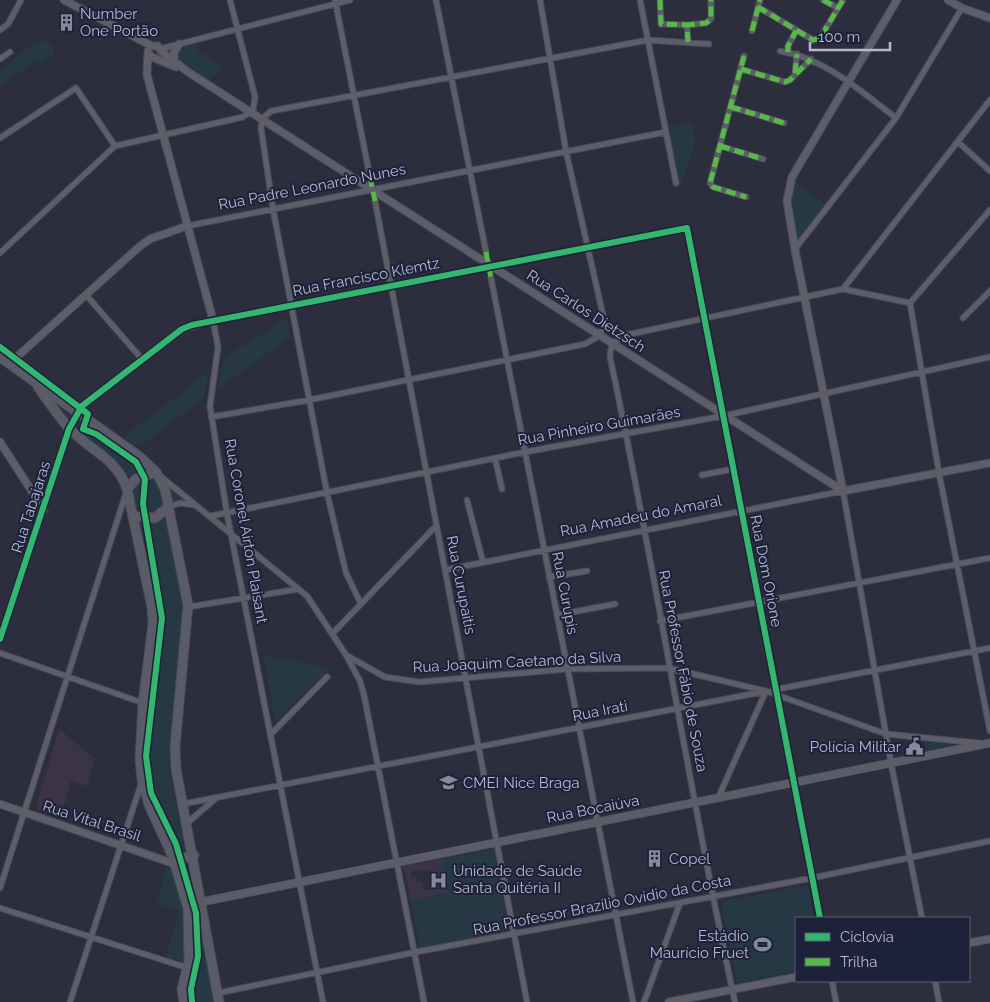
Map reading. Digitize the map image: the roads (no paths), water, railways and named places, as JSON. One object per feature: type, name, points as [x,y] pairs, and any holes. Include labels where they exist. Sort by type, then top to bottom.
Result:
[{"type":"main road","points":[[0,357],[5,365],[32,379],[140,457],[156,472],[165,489],[188,607],[175,747],[176,769],[194,855],[219,997]]},
{"type":"main road","points":[[32,379],[70,429],[113,463],[123,478],[134,516],[152,613],[140,750],[142,780],[151,813],[174,859],[188,908],[190,930],[188,968],[182,989],[184,1002]]},
{"type":"main road","points":[[127,489],[136,478],[156,472]]},
{"type":"main road","points":[[134,516],[155,518],[168,507]]},
{"type":"main road","name":"Rua Bocaiúva","points":[[202,902],[989,743]]},
{"type":"main road","points":[[174,859],[181,860],[194,855]]},
{"type":"main road","points":[[174,859],[196,870]]},
{"type":"street","points":[[0,30],[8,24],[21,0]]},
{"type":"street","name":"Rua Carlos Dietzsch","points":[[64,0],[123,31],[149,50],[150,56],[188,72]]},
{"type":"street","points":[[0,253],[115,146],[243,117],[251,112],[255,97],[230,0]]},
{"type":"street","points":[[147,69],[160,50],[335,1],[350,0]]},
{"type":"street","points":[[436,0],[486,252]]},
{"type":"street","points":[[211,417],[309,400],[585,344],[599,336],[605,324],[566,150],[540,0]]},
{"type":"street","points":[[640,0],[676,183]]},
{"type":"street","points":[[660,0],[661,24],[687,25],[706,23],[711,19],[711,0]]},
{"type":"street","points":[[752,31],[760,0]]},
{"type":"street","points":[[823,0],[838,8]]},
{"type":"street","points":[[758,7],[809,39],[820,38],[843,0]]},
{"type":"street","points":[[897,0],[789,187],[787,201],[794,250],[843,491],[891,763],[922,917]]},
{"type":"street","points":[[948,0],[962,8],[990,18]]},
{"type":"street","points":[[335,1],[370,177]]},
{"type":"street","points":[[794,250],[896,118],[962,8]]},
{"type":"street","points":[[687,25],[688,42]]},
{"type":"street","points":[[788,52],[788,46],[796,31]]},
{"type":"street","points":[[361,604],[346,573],[326,493],[273,209],[261,128],[262,120],[271,111],[648,40],[709,44]]},
{"type":"street","points":[[174,61],[174,51],[179,44]]},
{"type":"street","name":"Rua Carlos Dietzsch","points":[[149,50],[158,46],[160,50],[188,72],[843,491]]},
{"type":"street","name":"Rua Coronel Airton Plaisant","points":[[149,50],[147,69],[213,320],[218,346],[211,394],[211,417],[230,532],[322,1002]]},
{"type":"street","points":[[780,50],[811,59],[829,68],[896,118]]},
{"type":"street","points":[[0,59],[10,52]]},
{"type":"street","points":[[795,73],[796,54]]},
{"type":"street","points":[[744,56],[710,183],[713,187],[746,197]]},
{"type":"street","points":[[741,69],[785,82],[790,80],[811,59]]},
{"type":"street","points":[[0,138],[76,88],[115,146]]},
{"type":"street","points":[[843,289],[990,100]]},
{"type":"street","points":[[731,107],[784,123]]},
{"type":"street","name":"Rua Padre Leonardo Nunes","points":[[5,365],[150,240],[188,226],[373,191],[566,150],[666,132]]},
{"type":"street","points":[[958,142],[990,171]]},
{"type":"street","points":[[720,146],[763,159]]},
{"type":"street","name":"Rua Curupaitis","points":[[375,201],[527,1002]]},
{"type":"street","points":[[990,210],[910,303],[939,473],[990,731]]},
{"type":"street","name":"Rua Francisco Klemtz","points":[[78,412],[82,406],[142,358],[182,329],[213,320],[290,304],[687,228]]},
{"type":"street","name":"Rua Dom Orione","points":[[687,228],[820,917]]},
{"type":"street","name":"Rua Curupis","points":[[491,278],[614,915],[633,1002]]},
{"type":"street","points":[[612,344],[626,335],[843,289],[910,303]]},
{"type":"street","points":[[963,318],[990,291]]},
{"type":"street","points":[[87,296],[142,358]]},
{"type":"street","name":"Rua Professor Fábio de Souza","points":[[612,344],[610,357],[627,435],[668,668],[734,1002]]},
{"type":"street","name":"Rua Pinheiro Guimarães","points":[[212,516],[525,452],[627,435],[723,416],[990,357]]},
{"type":"street","name":"Rua Tabajaras","points":[[0,639],[70,429],[78,412]]},
{"type":"street","points":[[0,442],[44,510]]},
{"type":"street","points":[[495,458],[502,490]]},
{"type":"street","name":"Rua Amadeu do Amaral","points":[[445,570],[544,549],[990,463]]},
{"type":"street","points":[[702,476],[733,469]]},
{"type":"street","name":"Rua Joaquim Caetano da Silva","points":[[156,472],[308,596],[346,655],[384,677],[401,681],[419,682],[567,669],[668,668],[766,692]]},
{"type":"street","points":[[0,888],[118,524],[127,489]]},
{"type":"street","points":[[467,500],[482,562]]},
{"type":"street","points":[[168,507],[180,503],[197,506]]},
{"type":"street","points":[[118,524],[124,516],[134,516]]},
{"type":"street","points":[[332,634],[436,526]]},
{"type":"street","points":[[660,620],[860,584],[990,558]]},
{"type":"street","points":[[549,577],[587,572]]},
{"type":"street","points":[[188,607],[299,589]]},
{"type":"street","points":[[557,615],[615,604]]},
{"type":"street","name":"Rua Irati","points":[[183,804],[766,692],[777,693],[875,670],[990,648]]},
{"type":"street","points":[[0,653],[143,703]]},
{"type":"street","points":[[346,655],[360,681],[416,952],[424,1002]]},
{"type":"street","points":[[270,735],[327,677]]},
{"type":"street","points":[[718,798],[766,692]]},
{"type":"street","points":[[777,693],[886,734],[989,743]]},
{"type":"street","points":[[70,1002],[142,780]]},
{"type":"street","points":[[187,824],[215,799]]},
{"type":"street","name":"Rua Vital Brasil","points":[[0,804],[120,845],[174,859]]},
{"type":"street","name":"Rua Professor Brazílio Ovídio da Costa","points":[[219,997],[416,952],[714,897],[990,841]]},
{"type":"street","points":[[644,1002],[680,903]]},
{"type":"street","points":[[0,908],[188,968]]},
{"type":"street","points":[[970,943],[990,939]]},
{"type":"street","points":[[670,1002],[795,977]]},
{"type":"street","points":[[832,982],[836,1002]]},
{"type":"street","points":[[935,982],[939,1002]]},
{"type":"street","points":[[178,1002],[182,989]]},
{"type":"place","name":"Number One Portão","points":[[66,23]]},
{"type":"place","name":"Polícia Militar","points":[[915,747]]},
{"type":"place","name":"CMEI Nice Braga","points":[[449,783]]},
{"type":"place","name":"Copel","points":[[655,859]]},
{"type":"place","name":"Unidade de Saúde Santa Quitéria II","points":[[439,880]]},
{"type":"place","name":"Estádio Maurício Fruet","points":[[763,945]]}]
